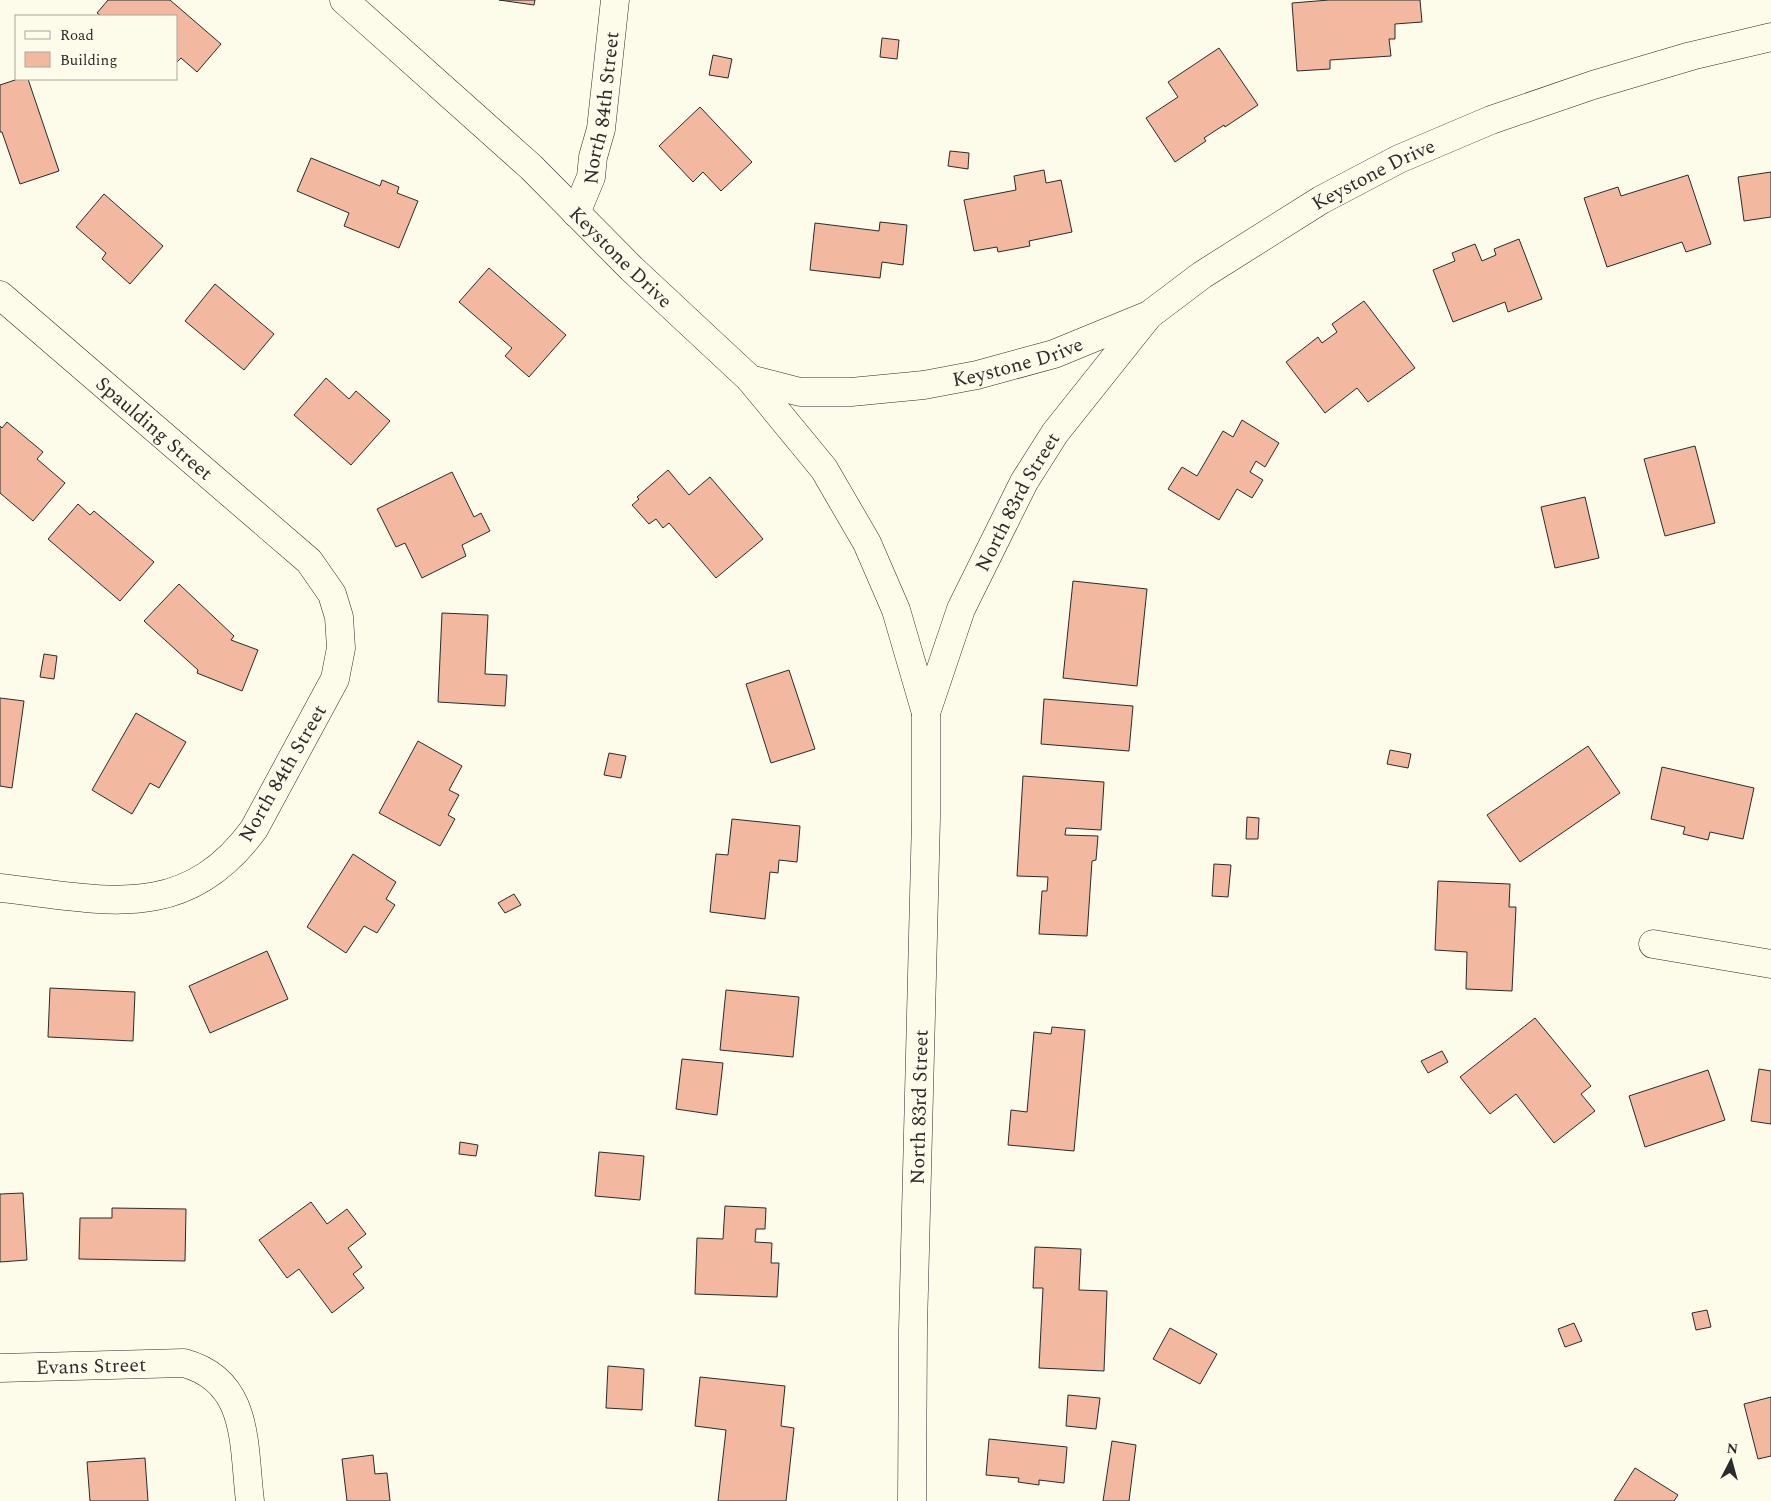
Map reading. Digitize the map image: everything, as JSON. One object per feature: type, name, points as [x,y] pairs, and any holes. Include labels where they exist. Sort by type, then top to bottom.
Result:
[{"type":"street","name":"Keystone Drive","points":[[344,0],[531,167],[632,269],[750,379],[800,392],[851,392],[924,384],[977,375],[1054,354],[1149,315],[1202,275],[1247,246],[1321,200],[1399,159],[1491,120],[1593,85],[1692,56],[1771,37]]},
{"type":"street","name":"North 84th Street","points":[[576,213],[591,177],[593,157],[601,129],[615,0]]},
{"type":"street","name":"Spaulding Street","points":[[0,295],[309,561]]},
{"type":"street","name":"North 83rd Street","points":[[926,712],[961,609],[1024,482],[1055,433],[1149,315]]},
{"type":"street","name":"North 83rd Street","points":[[750,379],[819,463],[867,543],[896,610],[926,712],[926,818],[913,1329],[912,1501]]},
{"type":"street","name":"North 84th Street","points":[[0,888],[106,899],[137,900],[168,895],[201,880],[222,866],[240,848],[254,829],[335,679],[337,671],[341,648],[339,617],[332,594],[309,561]]},
{"type":"street","points":[[1653,944],[1771,964]]},
{"type":"street","name":"Evans Street","points":[[0,1368],[184,1364],[198,1367],[213,1376],[229,1392],[239,1413],[250,1501]]},
{"type":"building","points":[[108,0],[170,0],[221,44],[197,72],[181,58],[178,61],[178,15],[100,15],[97,13]]},
{"type":"building","points":[[499,0],[535,0],[534,5]]},
{"type":"building","points":[[1329,0],[1420,0],[1422,22],[1395,24],[1395,39],[1389,39],[1391,56],[1330,60],[1330,69],[1297,71],[1292,3]]},
{"type":"building","points":[[882,38],[899,40],[897,59],[880,57]]},
{"type":"building","points":[[1219,48],[1258,105],[1225,127],[1224,125],[1204,138],[1206,141],[1175,162],[1146,118],[1178,97],[1168,82]]},
{"type":"building","points":[[713,55],[732,59],[728,78],[709,75]]},
{"type":"building","points":[[15,80],[28,80],[59,171],[20,184],[2,132],[0,132],[0,85]]},
{"type":"building","points":[[700,107],[752,162],[721,191],[703,172],[693,182],[659,146]]},
{"type":"building","points":[[950,151],[969,153],[968,169],[948,166]]},
{"type":"building","points":[[311,158],[380,186],[382,180],[399,187],[397,193],[418,201],[399,248],[344,226],[349,213],[297,191]]},
{"type":"building","points":[[1044,170],[1046,183],[1061,180],[1072,232],[1029,241],[1030,246],[998,252],[997,247],[974,251],[964,200],[1016,190],[1014,176]]},
{"type":"building","points":[[1771,172],[1771,217],[1744,221],[1738,177]]},
{"type":"building","points":[[1688,175],[1711,244],[1686,252],[1682,242],[1607,267],[1584,198],[1618,187],[1621,196]]},
{"type":"building","points":[[104,194],[163,246],[130,284],[102,259],[106,253],[76,227]]},
{"type":"building","points":[[880,222],[907,225],[903,265],[882,262],[880,278],[810,270],[815,223],[879,231]]},
{"type":"building","points":[[1519,239],[1542,299],[1508,312],[1505,302],[1453,322],[1433,270],[1455,261],[1452,253],[1475,244],[1482,261],[1496,255],[1494,249]]},
{"type":"building","points":[[489,268],[566,335],[529,377],[505,356],[512,348],[459,302]]},
{"type":"building","points":[[215,284],[274,334],[244,370],[185,321]]},
{"type":"building","points":[[1364,301],[1415,368],[1368,402],[1357,388],[1325,413],[1286,362],[1318,337],[1322,343],[1337,332],[1332,324]]},
{"type":"building","points":[[326,378],[349,399],[356,391],[390,421],[351,465],[294,415]]},
{"type":"building","points":[[1242,420],[1279,443],[1265,467],[1256,461],[1250,472],[1263,480],[1252,498],[1237,489],[1219,520],[1168,489],[1182,467],[1197,476],[1223,431],[1233,437]]},
{"type":"building","points":[[7,422],[43,452],[37,459],[65,483],[33,521],[0,493],[0,426],[2,428]]},
{"type":"building","points":[[1695,446],[1715,523],[1665,536],[1644,459]]},
{"type":"building","points":[[668,470],[689,495],[710,477],[763,539],[716,578],[669,523],[663,528],[656,519],[649,524],[632,505],[639,499],[637,497]]},
{"type":"building","points":[[452,472],[474,517],[481,513],[490,531],[462,545],[466,556],[422,578],[405,543],[396,547],[377,509]]},
{"type":"building","points":[[1585,497],[1599,558],[1555,568],[1541,507]]},
{"type":"building","points":[[78,504],[90,515],[94,511],[154,562],[120,601],[48,539]]},
{"type":"building","points":[[1073,581],[1147,589],[1137,686],[1063,678]]},
{"type":"building","points":[[179,584],[234,636],[231,640],[258,650],[242,691],[197,673],[198,670],[144,621]]},
{"type":"building","points":[[442,613],[488,615],[485,674],[507,675],[505,706],[438,702]]},
{"type":"building","points":[[44,654],[57,656],[54,679],[40,677]]},
{"type":"building","points":[[789,670],[815,749],[771,763],[746,684]]},
{"type":"building","points":[[0,698],[24,701],[12,788],[0,786]]},
{"type":"building","points":[[1044,699],[1133,706],[1129,751],[1041,744]]},
{"type":"building","points":[[136,713],[186,742],[159,788],[150,783],[132,814],[92,790]]},
{"type":"building","points":[[418,741],[462,766],[449,790],[459,795],[448,815],[455,819],[440,846],[379,813]]},
{"type":"building","points":[[1588,746],[1620,793],[1520,862],[1487,815]]},
{"type":"building","points":[[1390,750],[1411,754],[1408,768],[1387,764]]},
{"type":"building","points":[[609,753],[626,756],[621,778],[604,775]]},
{"type":"building","points":[[1662,767],[1754,788],[1743,839],[1710,832],[1708,840],[1683,834],[1685,827],[1651,819]]},
{"type":"building","points":[[1023,776],[1104,782],[1101,830],[1066,828],[1065,835],[1098,836],[1096,860],[1092,861],[1087,936],[1039,934],[1042,891],[1047,891],[1048,877],[1017,876]]},
{"type":"building","points":[[1247,817],[1259,818],[1258,839],[1246,839]]},
{"type":"building","points":[[732,819],[800,826],[797,862],[779,860],[778,873],[770,872],[765,919],[710,912],[716,854],[728,855]]},
{"type":"building","points":[[353,854],[396,882],[386,899],[395,905],[377,933],[364,926],[346,953],[307,927]]},
{"type":"building","points":[[1214,864],[1231,865],[1228,897],[1212,896]]},
{"type":"building","points":[[1438,881],[1510,884],[1509,907],[1516,907],[1512,991],[1466,989],[1467,952],[1435,950]]},
{"type":"building","points":[[514,894],[521,905],[505,913],[498,903]]},
{"type":"building","points":[[267,951],[288,999],[210,1033],[189,986]]},
{"type":"building","points":[[50,988],[135,992],[133,1041],[48,1037]]},
{"type":"building","points":[[726,990],[799,997],[793,1057],[720,1050]]},
{"type":"building","points":[[1535,1018],[1591,1086],[1581,1094],[1595,1111],[1554,1143],[1516,1094],[1490,1114],[1460,1077]]},
{"type":"building","points":[[1052,1027],[1085,1030],[1074,1151],[1008,1145],[1011,1110],[1027,1112],[1034,1032],[1051,1034]]},
{"type":"building","points":[[1442,1051],[1448,1062],[1428,1073],[1421,1061]]},
{"type":"building","points":[[682,1059],[723,1063],[717,1115],[676,1109]]},
{"type":"building","points":[[1759,1069],[1771,1071],[1771,1124],[1751,1121]]},
{"type":"building","points":[[1708,1070],[1725,1120],[1645,1147],[1629,1096]]},
{"type":"building","points":[[460,1142],[478,1145],[476,1156],[459,1154]]},
{"type":"building","points":[[599,1152],[644,1156],[640,1200],[595,1196]]},
{"type":"building","points":[[23,1193],[27,1260],[0,1262],[0,1194]]},
{"type":"building","points":[[311,1202],[327,1224],[347,1209],[366,1234],[348,1248],[362,1267],[353,1274],[364,1288],[332,1313],[299,1269],[287,1278],[259,1240]]},
{"type":"building","points":[[725,1206],[766,1208],[765,1229],[756,1229],[755,1242],[772,1243],[771,1263],[779,1263],[777,1297],[695,1294],[697,1238],[723,1239]]},
{"type":"building","points":[[112,1208],[186,1209],[185,1261],[79,1259],[80,1218],[112,1218]]},
{"type":"building","points":[[1035,1247],[1081,1249],[1079,1290],[1107,1291],[1104,1371],[1039,1368],[1043,1288],[1033,1288]]},
{"type":"building","points":[[1707,1310],[1711,1327],[1696,1330],[1692,1313]]},
{"type":"building","points":[[1574,1323],[1582,1341],[1565,1347],[1558,1329]]},
{"type":"building","points":[[1170,1328],[1217,1354],[1200,1384],[1153,1359]]},
{"type":"building","points":[[608,1366],[644,1369],[642,1410],[606,1408]]},
{"type":"building","points":[[700,1377],[785,1386],[781,1426],[794,1428],[786,1501],[718,1501],[726,1430],[695,1426]]},
{"type":"building","points":[[1068,1395],[1100,1398],[1096,1429],[1066,1426]]},
{"type":"building","points":[[1771,1397],[1771,1456],[1758,1459],[1744,1404]]},
{"type":"building","points":[[989,1439],[1067,1447],[1064,1483],[1039,1480],[1039,1485],[1018,1482],[1019,1478],[986,1475]]},
{"type":"building","points":[[1112,1441],[1136,1445],[1129,1501],[1103,1501]]},
{"type":"building","points":[[373,1455],[375,1474],[387,1473],[390,1501],[347,1501],[342,1459]]},
{"type":"building","points":[[145,1458],[148,1501],[90,1501],[87,1462]]},
{"type":"building","points":[[1635,1468],[1678,1495],[1674,1501],[1614,1501]]}]
